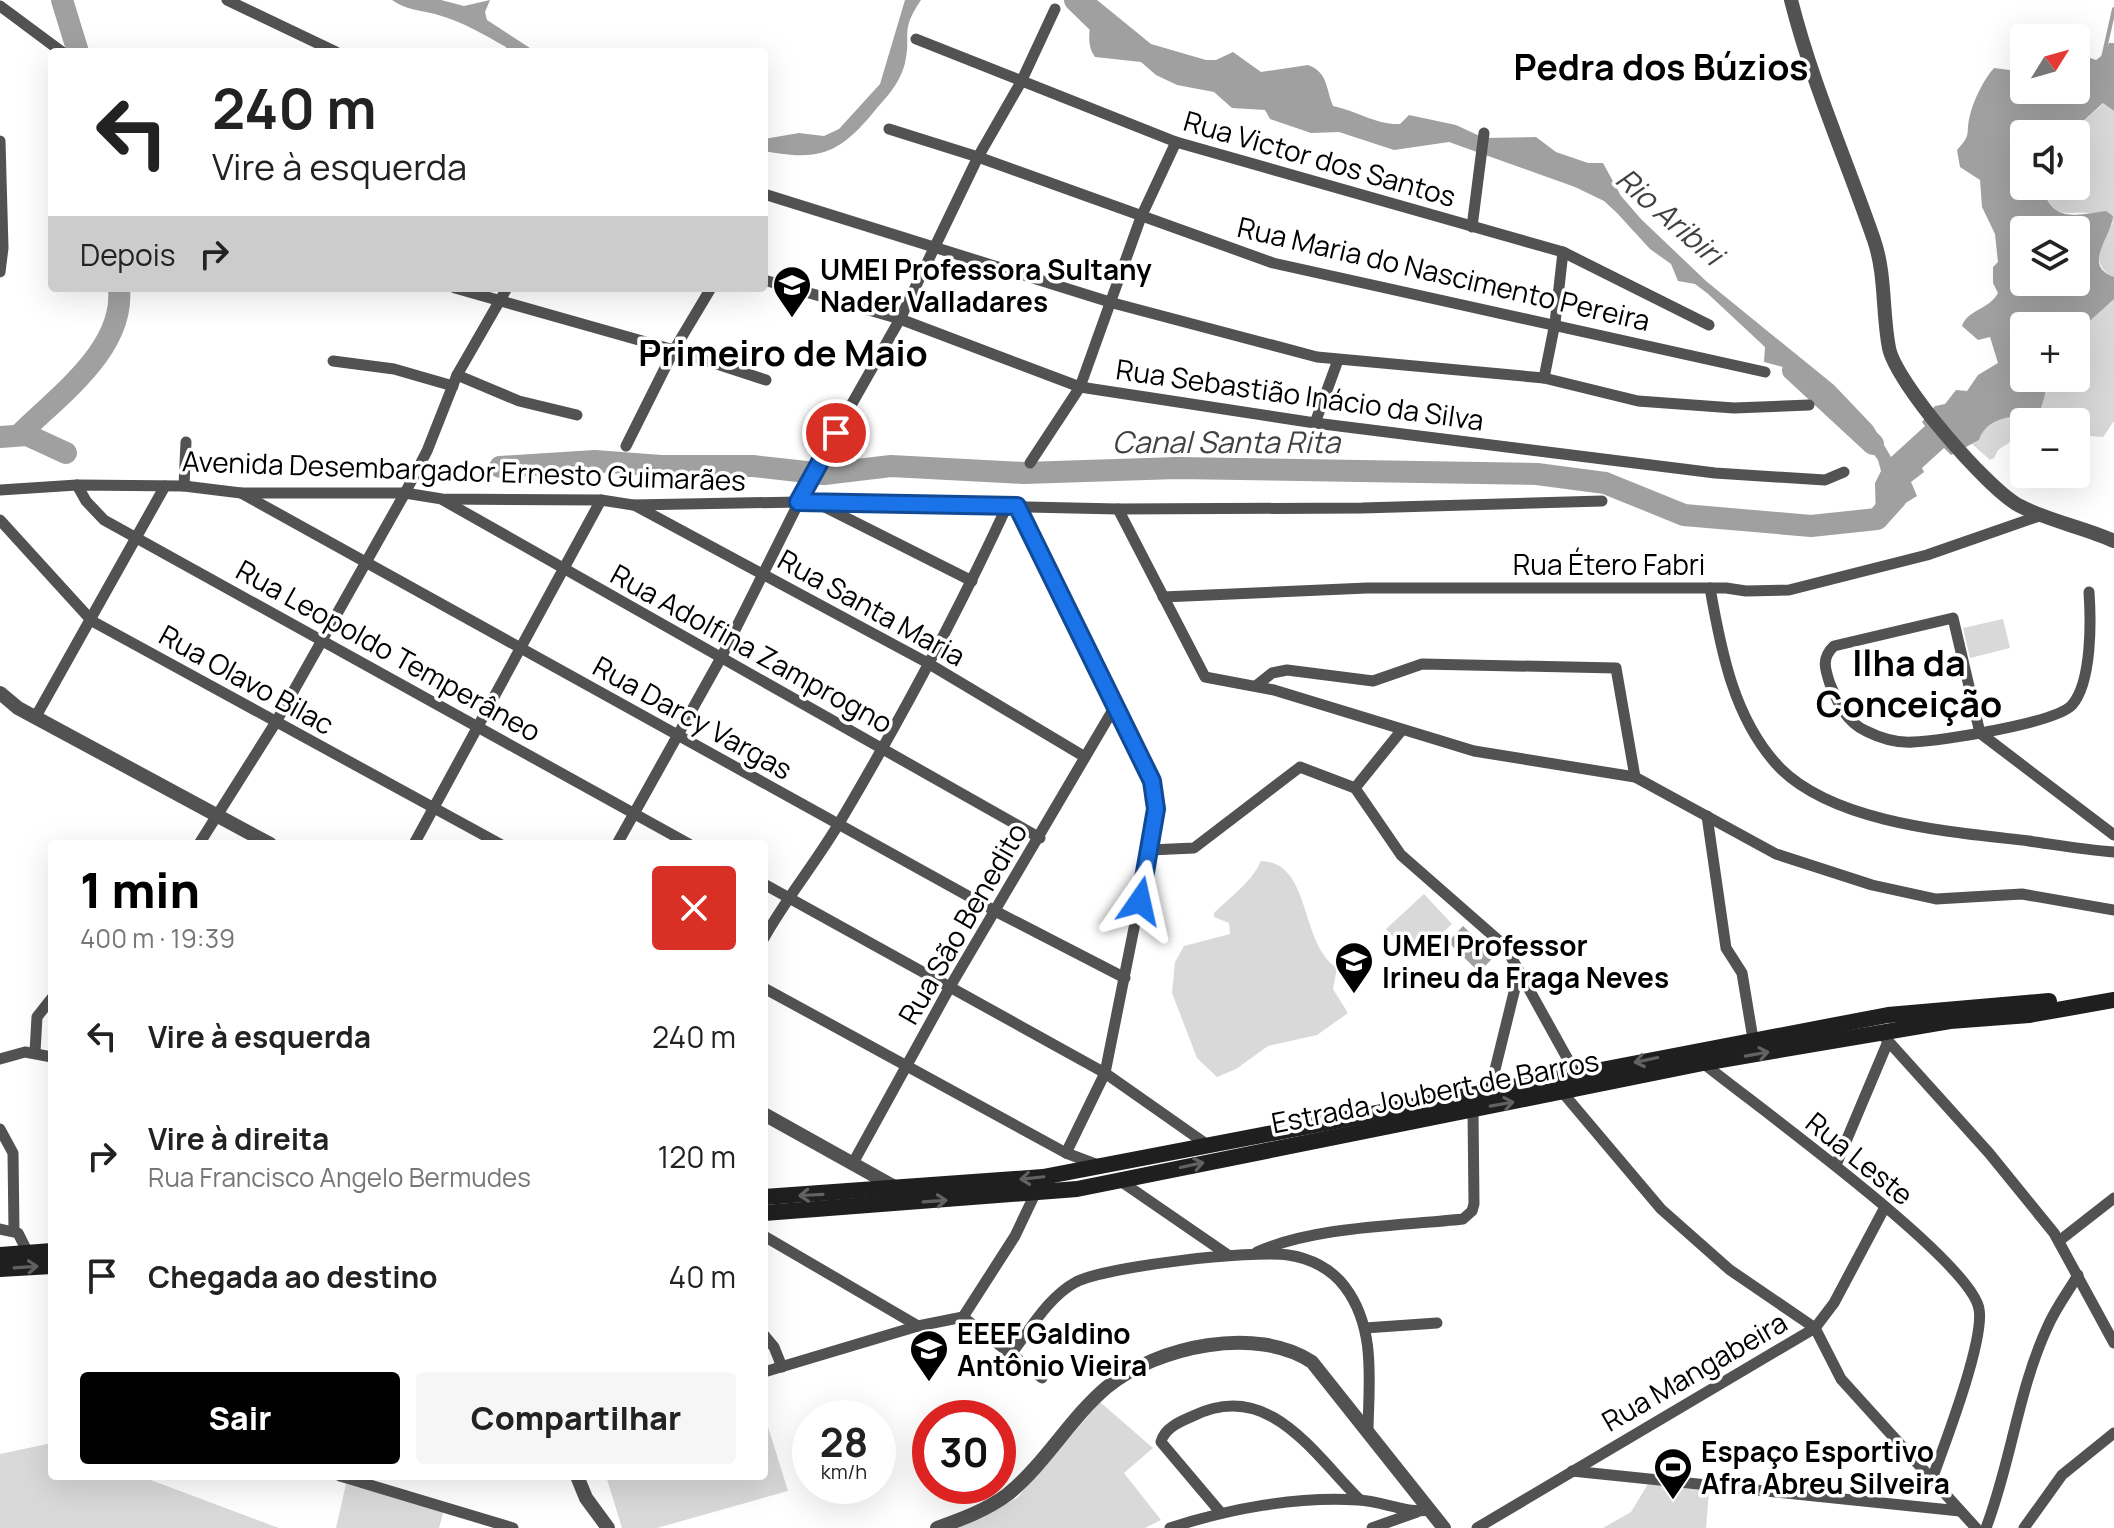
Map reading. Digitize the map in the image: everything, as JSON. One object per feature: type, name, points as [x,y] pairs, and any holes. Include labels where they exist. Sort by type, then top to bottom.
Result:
[{"type":"main road","name":"Estrada Joubert de Barros","points":[[768,1212],[858,1200],[900,1190],[1043,1177],[1888,1015],[2024,1004],[2114,989]]},
{"type":"main road","name":"Estrada Joubert de Barros","points":[[768,1197],[858,1200],[1035,1194],[1563,1093],[1703,1063],[1883,1038],[1950,1021],[2029,1015],[2114,1000]]},
{"type":"main road","points":[[0,1255],[48,1251]]},
{"type":"main road","points":[[0,1269],[48,1266]]},
{"type":"street","points":[[227,0],[328,48]]},
{"type":"street","points":[[1791,0],[1821,107],[1876,245],[1883,274],[1889,347],[1897,373],[1924,408],[2000,491],[2016,504],[2114,541]]},
{"type":"street","points":[[0,6],[57,48]]},
{"type":"street","points":[[619,840],[722,656],[819,462],[900,319],[936,250],[978,157],[1021,82],[1055,9]]},
{"type":"street","name":"Rua Victor dos Santos","points":[[916,39],[1176,142],[1563,252],[1709,325]]},
{"type":"street","name":"Rua Maria do Nascimento Pereira","points":[[889,129],[978,157],[1273,263],[1555,323],[1765,372]]},
{"type":"street","points":[[1472,227],[1484,133]]},
{"type":"street","points":[[0,141],[0,272]]},
{"type":"street","points":[[1030,463],[1080,387],[1113,303],[1141,217],[1176,142]]},
{"type":"street","points":[[768,195],[1113,303],[1338,360],[1544,378],[1638,401],[1734,408],[1809,405]]},
{"type":"street","points":[[1544,378],[1555,323],[1563,252]]},
{"type":"street","name":"Rua Sebastião Inácio da Silva","points":[[768,281],[900,319],[1080,387],[1315,423],[1715,473],[1825,480],[1844,472]]},
{"type":"street","points":[[470,292],[674,350],[766,380]]},
{"type":"street","points":[[201,840],[276,722],[405,493],[427,451],[455,380],[505,292]]},
{"type":"street","points":[[626,446],[674,350],[709,292]]},
{"type":"street","points":[[1315,423],[1338,360]]},
{"type":"street","points":[[333,361],[455,380],[519,401],[577,415]]},
{"type":"street","points":[[184,486],[186,442]]},
{"type":"street","name":"Avenida Desembargador Ernesto Guimarães","points":[[0,490],[77,485],[184,486],[241,493],[405,493],[442,499],[601,500],[633,505],[816,502],[1118,509],[1362,508],[1602,501]]},
{"type":"street","name":"Rua Leopoldo Temperâneo","points":[[77,485],[95,512],[137,538],[682,840]]},
{"type":"street","points":[[35,718],[165,486]]},
{"type":"street","name":"Rua Darcy Vargas","points":[[241,493],[997,912],[1125,978]]},
{"type":"street","name":"Rua Adolfina Zamprogno","points":[[442,499],[1040,838]]},
{"type":"street","points":[[416,840],[518,647],[601,500]]},
{"type":"street","points":[[816,502],[972,581]]},
{"type":"street","name":"Rua Santa Maria","points":[[633,505],[926,662],[1085,757]]},
{"type":"street","points":[[768,931],[787,897],[839,824],[1012,506]]},
{"type":"street","points":[[1012,506],[1146,767],[1156,795],[1150,850],[1105,1073],[1066,1153]]},
{"type":"street","points":[[1118,509],[1205,677],[1257,685],[1474,751],[1635,777],[1776,854],[1872,885],[1936,899],[2022,894],[2114,910]]},
{"type":"street","name":"Rua Étero Fabri","points":[[1163,597],[1367,588],[1789,590],[1927,555],[2043,515]]},
{"type":"street","name":"Rua Olavo Bilac","points":[[0,520],[92,621],[492,840]]},
{"type":"street","points":[[1710,588],[1735,695],[1760,742],[1780,768],[1802,785],[1829,800],[1891,820],[2114,852]]},
{"type":"street","points":[[2089,592],[2090,642],[2079,694],[2061,714],[1980,733],[1911,742],[1863,730],[1842,711],[1825,667],[1827,652],[1834,646],[1953,618],[1980,733],[2114,835]]},
{"type":"street","points":[[1257,685],[1272,673],[1287,670],[1373,681],[1422,664],[1616,668],[1635,777]]},
{"type":"street","points":[[0,693],[35,718],[263,840]]},
{"type":"street","name":"Rua São Benedito","points":[[853,1163],[951,985],[997,912],[1114,708]]},
{"type":"street","points":[[1355,788],[1401,731]]},
{"type":"street","points":[[1150,850],[1194,848],[1300,767],[1355,788],[1401,855],[1498,940],[1576,1074]]},
{"type":"street","points":[[1707,816],[1726,948],[1742,973],[1753,1039]]},
{"type":"street","points":[[768,886],[1105,1073],[1210,1146]]},
{"type":"street","points":[[1490,1090],[1519,972]]},
{"type":"street","points":[[768,990],[1066,1153],[1098,1165]]},
{"type":"street","points":[[35,1052],[37,1017],[48,1003]]},
{"type":"street","points":[[1836,1165],[1883,1038],[1989,1153],[2059,1241],[2114,1343]]},
{"type":"street","points":[[0,1059],[35,1052],[48,1056]]},
{"type":"street","name":"Rua Leste","points":[[1703,1063],[1836,1165],[1885,1207],[1959,1277],[1977,1300],[1980,1311],[1977,1336],[1932,1479]]},
{"type":"street","points":[[1563,1093],[1661,1209],[1730,1270],[1815,1328],[1841,1379],[1976,1528]]},
{"type":"street","points":[[1250,1255],[1283,1242],[1463,1219],[1472,1211],[1474,1204],[1473,1110]]},
{"type":"street","points":[[768,1116],[900,1190]]},
{"type":"street","points":[[0,1129],[13,1153],[14,1231]]},
{"type":"street","points":[[853,1163],[858,1200]]},
{"type":"street","points":[[1119,1180],[1228,1255]]},
{"type":"street","points":[[768,1371],[918,1326],[963,1317],[1015,1236],[1035,1194]]},
{"type":"street","points":[[2059,1241],[2114,1198]]},
{"type":"street","name":"Rua Mangabeira","points":[[1477,1528],[1815,1328],[1834,1303],[1885,1207]]},
{"type":"street","points":[[0,1229],[14,1231],[24,1240],[28,1253]]},
{"type":"street","points":[[768,1238],[918,1326]]},
{"type":"street","points":[[1011,1354],[1050,1302],[1077,1282],[1228,1255],[1289,1255],[1321,1265],[1343,1284],[1365,1328],[1369,1366],[1368,1429]]},
{"type":"street","points":[[1986,1528],[2002,1487],[2038,1349],[2047,1326],[2078,1275]]},
{"type":"street","points":[[963,1317],[1042,1378]]},
{"type":"street","points":[[1365,1328],[1437,1323]]},
{"type":"street","points":[[768,1340],[782,1367]]},
{"type":"street","points":[[937,1528],[970,1516],[1005,1497],[1034,1470],[1106,1388],[1120,1378],[1207,1345],[1255,1341],[1294,1350],[1312,1362],[1368,1429],[1424,1511],[1444,1528]]},
{"type":"street","points":[[1221,1513],[1163,1446],[1162,1435],[1210,1407],[1236,1404],[1256,1407],[1291,1430],[1359,1499]]},
{"type":"street","points":[[2024,1528],[2062,1475],[2114,1433]]},
{"type":"street","points":[[1572,1471],[1960,1511]]},
{"type":"street","points":[[353,1480],[513,1528]]},
{"type":"street","points":[[579,1480],[586,1498],[608,1528]]},
{"type":"street","points":[[1170,1528],[1221,1513],[1359,1499],[1424,1511]]},
{"type":"street","points":[[1372,1528],[1424,1511]]},
{"type":"shaded area","points":[[392,0],[441,0],[464,6],[490,0],[485,12],[487,20],[530,48],[506,48],[463,24]]},
{"type":"shaded area","points":[[905,0],[921,0],[908,26],[907,53],[899,78],[892,91],[860,128],[825,152],[798,155],[768,152],[768,138],[799,133],[824,136],[839,129],[880,84]]},
{"type":"shaded area","name":"Rio Aribiri","points":[[1078,0],[1097,0],[1151,44],[1206,60],[1216,60],[1233,52],[1261,72],[1308,65],[1323,77],[1333,106],[1375,120],[1400,124],[1409,115],[1456,125],[1484,138],[1536,137],[1556,152],[1588,163],[1603,163],[1621,196],[1641,219],[1706,281],[1834,385],[1873,426],[1891,457],[1925,426],[1922,422],[1935,406],[1945,404],[1956,390],[1967,391],[1978,375],[1998,363],[1990,337],[1978,340],[1962,326],[1969,316],[1990,303],[1998,293],[1993,283],[1993,267],[1998,262],[1995,234],[1982,207],[1980,180],[1960,167],[1957,150],[1967,136],[1970,115],[1980,90],[1994,68],[2010,70],[2010,104],[2090,104],[2090,58],[2096,60],[2104,54],[2109,43],[2114,43],[2114,111],[2103,103],[2084,120],[2010,120],[2010,200],[2048,200],[2059,212],[2066,214],[2106,211],[2113,216],[2099,258],[2104,272],[2114,277],[2114,299],[2090,321],[2090,312],[2010,312],[2010,392],[2046,392],[2041,408],[2010,408],[2010,417],[1990,425],[1979,440],[1951,455],[1944,448],[1911,482],[1917,496],[1876,521],[1875,483],[1881,471],[1878,460],[1836,404],[1824,406],[1818,392],[1787,368],[1764,362],[1765,347],[1707,293],[1695,284],[1678,281],[1671,264],[1650,249],[1604,201],[1575,187],[1449,142],[1394,150],[1339,132],[1311,133],[1270,119],[1265,110],[1232,108],[1214,92],[1177,85],[1156,75],[1141,62],[1095,57],[1089,42],[1089,12]]},
{"type":"shaded area","points":[[2104,103],[2114,111],[2114,277],[2104,271],[2099,258],[2113,222],[2094,214],[2063,213],[2048,200],[2090,200],[2090,120],[2085,120]]},
{"type":"shaded area","points":[[2114,299],[2114,421],[2103,437],[2090,436],[2090,408],[2035,408],[2047,392],[2090,392],[2090,320]]},
{"type":"shaded area","points":[[2008,417],[2010,442],[1990,460],[1972,444],[1979,440],[1987,427]]},
{"type":"shaded area","points":[[2003,619],[2010,648],[1970,658],[1963,628]]},
{"type":"shaded area","points":[[1261,861],[1277,865],[1289,875],[1316,941],[1337,968],[1333,989],[1348,1013],[1317,1035],[1268,1046],[1236,1069],[1217,1077],[1197,1058],[1172,993],[1175,962],[1184,946],[1230,934],[1229,923],[1214,917],[1214,913],[1246,883]]},
{"type":"shaded area","points":[[1424,894],[1452,924],[1413,959],[1386,929]]},
{"type":"shaded area","points":[[1463,926],[1495,956],[1479,972],[1448,942]]},
{"type":"shaded area","points":[[1100,1402],[1153,1448],[1124,1473],[1161,1520],[1145,1528],[958,1528],[1005,1504],[1016,1504],[1017,1498]]},
{"type":"shaded area","points":[[768,1427],[788,1491],[657,1528],[622,1528],[607,1480],[768,1480]]},
{"type":"shaded area","points":[[48,1444],[48,1480],[151,1480],[279,1528],[0,1528],[0,1454]]},
{"type":"shaded area","points":[[346,1484],[444,1510],[439,1528],[336,1528]]},
{"type":"shaded area","name":"Espaço Esportivo Afra Abreu Silveira","points":[[1648,1484],[1709,1491],[1706,1528],[1603,1528],[1631,1512]]},
{"type":"waterway","name":"Rio Aribiri","points":[[62,0],[77,48]]},
{"type":"waterway","name":"Rio Aribiri","points":[[1075,0],[1113,37]]},
{"type":"waterway","points":[[2103,58],[2114,9]]},
{"type":"waterway","name":"Rio Aribiri","points":[[20,434],[70,387],[101,351],[112,331],[119,292]]},
{"type":"waterway","name":"Rio Aribiri","points":[[1793,370],[1873,444]]},
{"type":"waterway","name":"Canal Santa Rita","points":[[0,437],[27,435],[66,453]]},
{"type":"waterway","name":"Canal Santa Rita","points":[[500,467],[595,461],[661,466],[753,466],[824,474],[891,466],[1024,473],[1177,468],[1537,474],[1605,483],[1684,515],[1811,526],[1877,519],[1896,498]]},
{"type":"place","name":"UMEI Professora Sultany Nader Valladares","points":[[792,319]]},
{"type":"place","name":"UMEI Professor Irineu da Fraga Neves","points":[[1354,995]]},
{"type":"place","name":"EEEF Galdino Antônio Vieira","points":[[929,1383]]},
{"type":"place","name":"Espaço Esportivo Afra Abreu Silveira","points":[[1673,1501]]},
{"type":"district","name":"Pedra dos Búzios","points":[[1661,66]]},
{"type":"district","name":"Primeiro de Maio","points":[[783,352]]},
{"type":"district","name":"Ilha da Conceição","points":[[1909,682]]},
{"type":"route","points":[[836,433],[798,502],[1017,506],[1152,781],[1156,809],[1140,901]]}]
